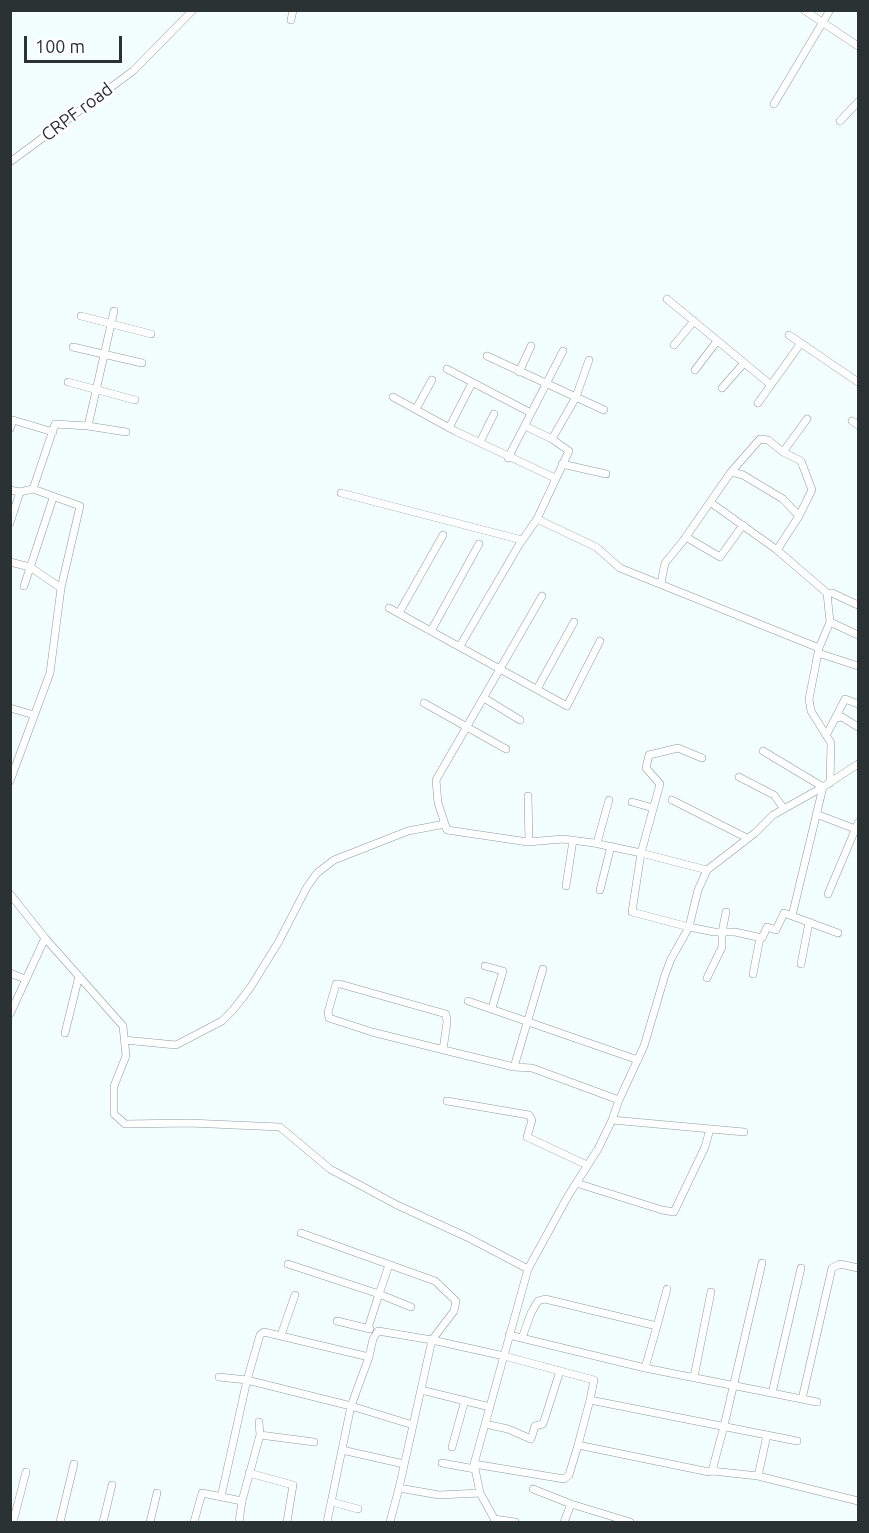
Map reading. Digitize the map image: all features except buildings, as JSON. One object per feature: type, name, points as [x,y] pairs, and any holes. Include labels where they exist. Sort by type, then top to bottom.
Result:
[{"type":"street","points":[[291,20],[293,10]]},
{"type":"street","points":[[804,10],[858,46]]},
{"type":"street","points":[[774,104],[830,10]]},
{"type":"street","name":"CRPF road","points":[[10,162],[133,70],[191,11]]},
{"type":"street","points":[[840,121],[858,102]]},
{"type":"street","points":[[667,299],[771,385]]},
{"type":"street","points":[[87,426],[114,311]]},
{"type":"street","points":[[81,316],[151,334]]},
{"type":"street","points":[[674,345],[694,321]]},
{"type":"street","points":[[789,335],[858,382]]},
{"type":"street","points":[[694,370],[717,341]]},
{"type":"street","points":[[758,403],[801,343]]},
{"type":"street","points":[[519,372],[531,346]]},
{"type":"street","points":[[73,347],[142,363]]},
{"type":"street","points":[[508,458],[563,351]]},
{"type":"street","points":[[487,356],[604,410]]},
{"type":"street","points":[[552,439],[576,397],[589,360]]},
{"type":"street","points":[[722,388],[744,363]]},
{"type":"street","points":[[447,369],[531,413]]},
{"type":"street","points":[[416,409],[432,380]]},
{"type":"street","points":[[68,382],[135,400]]},
{"type":"street","points":[[449,428],[472,383]]},
{"type":"street","points":[[393,397],[508,458],[555,478]]},
{"type":"street","points":[[480,442],[494,414]]},
{"type":"street","points":[[783,452],[807,419]]},
{"type":"street","points":[[10,429],[14,420],[53,432]]},
{"type":"street","points":[[33,489],[55,424],[126,432]]},
{"type":"street","points":[[460,646],[522,540],[537,519],[569,451],[552,439],[525,426]]},
{"type":"street","points":[[661,583],[666,562],[731,472],[760,439],[768,440],[783,452],[801,461],[812,490],[799,516],[777,550]]},
{"type":"street","points":[[562,464],[606,474]]},
{"type":"street","points":[[731,472],[743,476],[783,499],[799,516]]},
{"type":"street","points":[[10,490],[20,492],[33,489],[80,506],[61,588],[50,673],[10,781]]},
{"type":"street","points":[[10,523],[20,492]]},
{"type":"street","points":[[341,493],[522,540]]},
{"type":"street","points":[[24,586],[53,498]]},
{"type":"street","points":[[710,502],[777,550],[826,593],[830,622],[818,650],[809,699],[811,711],[831,743],[827,785],[816,814],[792,916]]},
{"type":"street","points":[[537,519],[596,547],[620,568],[858,666]]},
{"type":"street","points":[[686,537],[720,556],[743,525]]},
{"type":"street","points":[[399,613],[442,534]]},
{"type":"street","points":[[431,631],[479,544]]},
{"type":"street","points":[[10,562],[30,567],[61,588]]},
{"type":"street","points":[[826,593],[832,593],[858,605]]},
{"type":"street","points":[[542,596],[436,780],[438,803],[447,830],[529,842],[563,839],[597,843],[707,870]]},
{"type":"street","points":[[390,608],[567,706],[600,641]]},
{"type":"street","points":[[537,689],[573,622]]},
{"type":"street","points":[[830,622],[858,635]]},
{"type":"street","points":[[484,698],[520,720]]},
{"type":"street","points":[[825,734],[845,699],[858,704]]},
{"type":"street","points":[[424,704],[506,749]]},
{"type":"street","points":[[10,708],[34,716]]},
{"type":"street","points":[[836,718],[842,717],[858,727]]},
{"type":"street","points":[[702,758],[678,748],[649,755],[646,768],[660,784],[641,853],[632,912],[689,927],[735,932],[760,938]]},
{"type":"street","points":[[763,751],[827,785]]},
{"type":"street","points":[[515,1522],[495,1520],[480,1493],[475,1466],[528,1269],[612,1120],[644,1046],[665,975],[689,927],[698,890],[707,870],[755,833],[774,815],[827,785],[858,764]]},
{"type":"street","points":[[739,777],[774,795],[784,809]]},
{"type":"street","points":[[528,796],[529,842]]},
{"type":"street","points":[[597,843],[609,800]]},
{"type":"street","points":[[672,800],[747,838]]},
{"type":"street","points":[[632,802],[653,808]]},
{"type":"street","points":[[816,814],[858,827],[828,894]]},
{"type":"street","points":[[124,1040],[176,1045],[222,1021],[250,988],[317,873],[334,860],[408,831],[445,824]]},
{"type":"street","points":[[566,886],[573,840]]},
{"type":"street","points":[[600,890],[611,846]]},
{"type":"street","points":[[10,894],[45,938],[123,1026],[126,1056],[114,1086],[114,1114],[126,1124],[280,1127],[330,1168],[397,1205],[467,1237],[528,1269]]},
{"type":"street","points":[[707,978],[722,947],[726,912]]},
{"type":"street","points":[[753,974],[760,938],[767,927],[776,930],[784,913],[838,933]]},
{"type":"street","points":[[801,964],[809,922]]},
{"type":"street","points":[[10,1014],[45,938]]},
{"type":"street","points":[[485,966],[504,971],[492,1008]]},
{"type":"street","points":[[514,1067],[543,969]]},
{"type":"street","points":[[10,973],[26,979]]},
{"type":"street","points":[[65,1033],[79,976]]},
{"type":"street","points":[[444,1050],[446,1014],[336,984],[328,1011],[329,1018],[444,1050],[514,1067],[532,1068],[619,1100]]},
{"type":"street","points":[[468,1001],[638,1060]]},
{"type":"street","points":[[447,1101],[529,1114],[532,1120],[527,1137],[587,1166]]},
{"type":"street","points":[[612,1120],[744,1132]]},
{"type":"street","points":[[576,1183],[674,1212],[705,1147],[710,1129]]},
{"type":"street","points":[[301,1233],[435,1281],[456,1301],[454,1311],[432,1340],[390,1522]]},
{"type":"street","points":[[712,1471],[762,1263]]},
{"type":"street","points":[[288,1264],[411,1307]]},
{"type":"street","points":[[802,1400],[832,1268],[840,1264],[858,1268]]},
{"type":"street","points":[[368,1328],[389,1265]]},
{"type":"street","points":[[772,1393],[801,1268]]},
{"type":"street","points":[[645,1368],[667,1289]]},
{"type":"street","points":[[694,1377],[711,1292]]},
{"type":"street","points":[[281,1335],[294,1295]]},
{"type":"street","points":[[522,1338],[531,1312],[538,1301],[545,1299],[657,1326]]},
{"type":"street","points":[[520,1303],[536,1306]]},
{"type":"street","points":[[337,1321],[504,1356],[594,1380],[569,1475],[564,1479],[442,1463]]},
{"type":"street","points":[[327,1522],[351,1406],[378,1331]]},
{"type":"street","points":[[221,1497],[260,1335],[268,1332],[369,1357]]},
{"type":"street","points":[[509,1335],[645,1368],[817,1402]]},
{"type":"street","points":[[485,1424],[508,1429],[531,1439],[535,1426],[543,1424],[560,1371]]},
{"type":"street","points":[[219,1377],[248,1380],[351,1406],[413,1425]]},
{"type":"street","points":[[421,1390],[490,1407]]},
{"type":"street","points":[[452,1447],[465,1400]]},
{"type":"street","points":[[590,1400],[797,1441]]},
{"type":"street","points":[[239,1522],[242,1501],[260,1435],[259,1422]]},
{"type":"street","points":[[260,1435],[314,1442]]},
{"type":"street","points":[[758,1476],[767,1435]]},
{"type":"street","points":[[578,1445],[709,1472],[758,1476],[858,1501]]},
{"type":"street","points":[[342,1450],[404,1464]]},
{"type":"street","points":[[60,1522],[74,1464]]},
{"type":"street","points":[[13,1522],[26,1472]]},
{"type":"street","points":[[249,1473],[293,1485],[287,1522]]},
{"type":"street","points":[[103,1522],[112,1485]]},
{"type":"street","points":[[399,1488],[439,1495],[480,1493]]},
{"type":"street","points":[[534,1489],[571,1504],[630,1522]]},
{"type":"street","points":[[150,1522],[157,1493]]},
{"type":"street","points":[[194,1522],[202,1493],[242,1501]]},
{"type":"street","points":[[332,1502],[358,1509]]},
{"type":"street","points":[[564,1522],[571,1504]]}]
